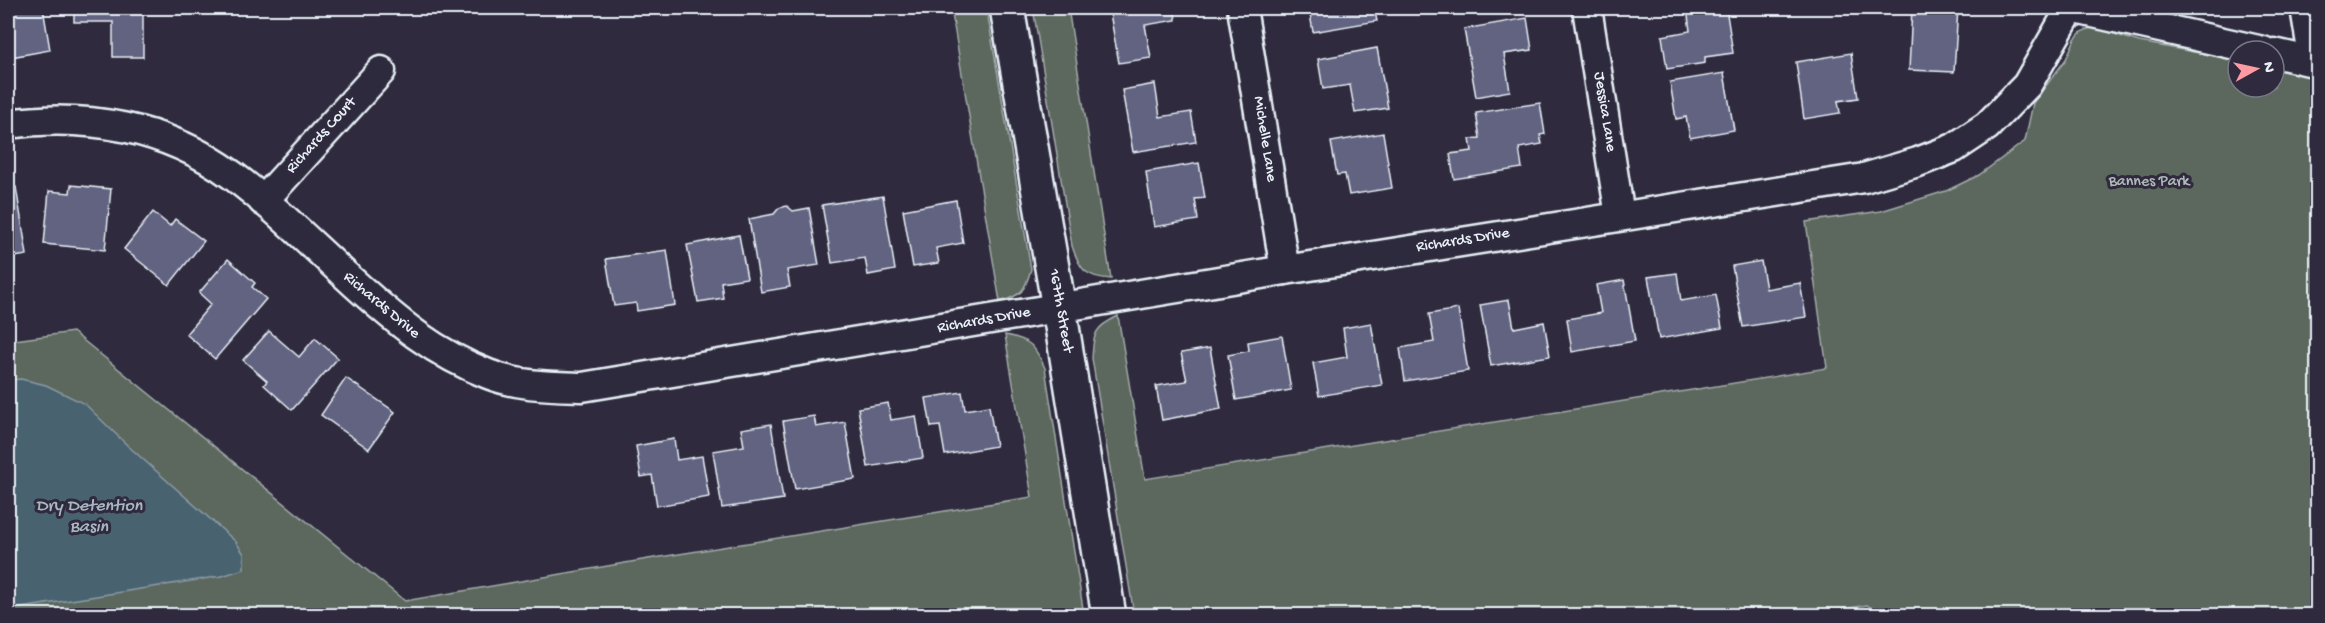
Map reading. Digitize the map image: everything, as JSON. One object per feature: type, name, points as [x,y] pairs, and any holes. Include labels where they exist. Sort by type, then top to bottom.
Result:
[{"type":"street","name":"167th Street","points":[[1007,8],[1109,615]]},
{"type":"street","name":"Michelle Lane","points":[[1242,8],[1285,270]]},
{"type":"street","name":"Jessica Lane","points":[[1587,8],[1620,216]]},
{"type":"street","name":"Richards Drive","points":[[8,124],[35,120],[77,120],[120,126],[189,149],[231,174],[393,319],[426,344],[490,375],[521,383],[582,387],[1285,270],[1863,178],[1918,162],[1954,148],[1987,126],[2027,85],[2071,8]]},
{"type":"street","points":[[2071,8],[2226,43]]},
{"type":"street","points":[[2286,56],[2316,63],[2305,8]]},
{"type":"street","name":"Richards Court","points":[[263,201],[381,71]]},
{"type":"green space","points":[[951,8],[985,8],[987,11],[1031,269],[1022,291],[1000,302]]},
{"type":"green space","points":[[1033,8],[1068,8],[1111,279],[1095,276],[1085,271],[1072,246]]},
{"type":"green space","name":"Bannes Park","points":[[2093,27],[2139,42],[2226,58],[2226,99],[2286,99],[2286,68],[2317,73],[2317,615],[1883,616],[1867,605],[1804,616],[1134,615],[1092,358],[1095,336],[1100,328],[1110,320],[1118,316],[1145,479],[1827,368],[1806,222],[1881,211],[1946,191],[1979,175],[2025,141],[2033,103],[2066,59],[2075,39],[2081,32]]},
{"type":"green space","points":[[73,332],[405,601],[1032,497],[1005,335],[1013,337],[1031,345],[1045,368],[1084,615],[8,615],[8,341]]},
{"type":"water","name":"Dry Detention Basin","points":[[21,379],[46,385],[85,404],[127,445],[236,542],[244,554],[244,569],[222,576],[8,610],[8,380]]},
{"type":"building","points":[[8,8],[43,8],[50,50],[11,57],[10,48],[8,48]]},
{"type":"building","points":[[74,8],[143,8],[143,57],[113,57],[113,22],[74,22]]},
{"type":"building","points":[[1109,8],[1174,8],[1176,20],[1145,25],[1151,58],[1119,63]]},
{"type":"building","points":[[1309,8],[1374,8],[1377,21],[1313,32]]},
{"type":"building","points":[[1687,8],[1726,8],[1733,53],[1705,57],[1705,63],[1667,69],[1662,36],[1690,31]]},
{"type":"building","points":[[1912,8],[1958,8],[1954,72],[1909,70]]},
{"type":"building","points":[[1527,18],[1532,50],[1504,54],[1510,91],[1476,97],[1464,29]]},
{"type":"building","points":[[1377,48],[1388,108],[1355,113],[1350,85],[1323,89],[1318,59]]},
{"type":"building","points":[[1851,53],[1858,98],[1838,101],[1840,113],[1804,119],[1796,62]]},
{"type":"building","points":[[1724,73],[1734,130],[1690,138],[1686,117],[1676,119],[1670,82]]},
{"type":"building","points":[[1155,84],[1160,117],[1191,112],[1196,142],[1133,152],[1122,90]]},
{"type":"building","points":[[1540,103],[1545,134],[1540,135],[1542,144],[1519,148],[1522,168],[1454,179],[1450,154],[1472,151],[1470,139],[1480,138],[1476,113]]},
{"type":"building","points":[[1383,133],[1392,188],[1349,195],[1345,174],[1337,175],[1331,142]]},
{"type":"building","points":[[1199,163],[1205,198],[1195,199],[1198,220],[1154,227],[1146,172]]},
{"type":"building","points":[[71,185],[111,189],[105,250],[44,244],[49,191],[70,193]]},
{"type":"building","points":[[16,187],[27,255],[8,258],[8,189]]},
{"type":"building","points":[[883,196],[895,270],[868,275],[865,258],[832,263],[822,205]]},
{"type":"building","points":[[956,200],[963,243],[936,248],[939,263],[913,267],[903,210]]},
{"type":"building","points":[[787,206],[793,211],[809,208],[819,265],[787,270],[790,287],[761,292],[749,219],[774,214],[779,208]]},
{"type":"building","points":[[153,212],[170,226],[175,219],[204,241],[169,285],[124,249]]},
{"type":"building","points":[[739,235],[747,278],[721,282],[723,298],[698,302],[687,245]]},
{"type":"building","points":[[667,250],[675,305],[637,311],[636,303],[614,306],[606,259]]},
{"type":"building","points":[[228,259],[255,283],[252,287],[266,299],[215,359],[186,334],[211,304],[199,293]]},
{"type":"building","points":[[1761,261],[1766,289],[1800,283],[1806,317],[1743,327],[1732,266]]},
{"type":"building","points":[[1677,273],[1681,301],[1716,295],[1722,328],[1659,339],[1648,277]]},
{"type":"building","points":[[1624,280],[1635,341],[1572,352],[1567,319],[1601,313],[1596,285]]},
{"type":"building","points":[[1509,300],[1514,328],[1544,322],[1550,356],[1491,366],[1480,305]]},
{"type":"building","points":[[1458,309],[1468,371],[1405,381],[1400,348],[1434,342],[1429,314]]},
{"type":"building","points":[[1371,323],[1382,385],[1319,396],[1313,363],[1347,357],[1343,328]]},
{"type":"building","points":[[269,331],[299,357],[315,338],[338,358],[292,410],[264,385],[267,381],[243,360]]},
{"type":"building","points":[[1282,336],[1291,390],[1236,400],[1228,355],[1249,351],[1248,342]]},
{"type":"building","points":[[1210,348],[1221,409],[1162,420],[1156,386],[1187,381],[1181,353]]},
{"type":"building","points":[[346,378],[395,412],[369,449],[321,415]]},
{"type":"building","points":[[962,392],[965,410],[989,406],[996,446],[945,455],[940,426],[931,427],[926,398]]},
{"type":"building","points":[[888,403],[891,420],[916,416],[923,458],[868,467],[858,408]]},
{"type":"building","points":[[814,416],[816,427],[845,422],[855,479],[795,489],[783,421]]},
{"type":"building","points":[[771,424],[783,499],[722,508],[713,451],[744,446],[741,429]]},
{"type":"building","points":[[674,439],[677,460],[702,456],[709,497],[657,506],[652,475],[641,477],[636,446]]}]
